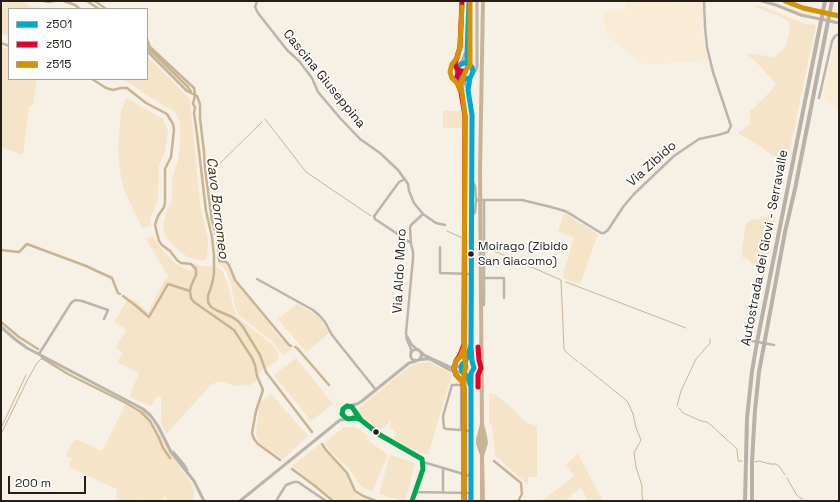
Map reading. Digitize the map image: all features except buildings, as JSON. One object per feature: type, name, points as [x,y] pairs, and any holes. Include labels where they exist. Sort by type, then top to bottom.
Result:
[{"type":"highway","name":"Autostrada dei Giovi - Serravalle","points":[[745,501],[747,418],[752,371],[825,1]]},
{"type":"highway","name":"Autostrada dei Giovi - Serravalle","points":[[752,501],[752,462],[759,372],[832,1]]},
{"type":"main road","points":[[468,90],[470,78],[473,72],[472,67],[468,64],[467,54],[469,1]]},
{"type":"main road","points":[[467,48],[464,61],[458,66],[457,72],[463,79],[468,90],[472,115],[471,345],[472,364],[474,369],[471,373],[471,501]]},
{"type":"main road","points":[[462,64],[468,64]]},
{"type":"main road","points":[[463,79],[470,78]]},
{"type":"main road","points":[[471,345],[469,355],[461,366],[461,369],[468,379],[471,387]]},
{"type":"main road","points":[[465,362],[472,364]]},
{"type":"main road","points":[[464,374],[471,373]]},
{"type":"street","name":"Cascina Giuseppina","points":[[258,1],[255,7],[258,13],[287,50],[299,61],[312,78],[318,92],[360,139],[380,153],[405,179]]},
{"type":"street","points":[[473,72],[477,67],[477,1]]},
{"type":"street","name":"Via Zibido","points":[[477,200],[520,200],[551,207],[565,211],[601,233],[604,233],[608,230],[623,207],[634,194],[674,156],[699,139],[718,136],[729,131],[731,126],[709,57],[704,27],[704,1]]},
{"type":"street","points":[[762,1],[810,18],[837,23]]},
{"type":"street","points":[[819,98],[832,41],[835,36],[839,34]]},
{"type":"street","points":[[411,244],[378,222],[374,216],[400,182],[405,179],[412,198],[422,214],[436,223],[445,225]]},
{"type":"street","points":[[472,182],[475,186],[477,200],[475,212],[472,216]]},
{"type":"street","points":[[484,200],[484,305]]},
{"type":"street","name":"Via Aldo Moro","points":[[411,355],[411,349],[406,333],[413,258],[410,231],[411,225],[422,214]]},
{"type":"street","points":[[440,246],[440,273],[472,274]]},
{"type":"street","points":[[484,278],[504,278],[504,298]]},
{"type":"street","points":[[257,279],[313,310],[320,316],[332,335],[376,390]]},
{"type":"street","points":[[39,354],[71,303],[75,300],[108,310],[104,319]]},
{"type":"street","points":[[1,327],[22,344],[135,404],[152,416],[166,443],[184,465],[204,501]]},
{"type":"street","name":"Via Aldo Moro","points":[[406,333],[412,345],[426,356],[449,366],[461,366]]},
{"type":"street","points":[[747,340],[774,345]]},
{"type":"street","points":[[407,364],[413,351],[419,351],[422,357],[417,360]]},
{"type":"street","points":[[411,355],[413,360],[417,360]]},
{"type":"street","points":[[241,501],[251,495],[259,486],[340,420],[343,414],[343,408],[362,401],[412,361],[430,359],[450,370],[464,374]]},
{"type":"street","points":[[461,430],[461,386],[457,384],[452,385],[444,416],[444,428],[446,429],[471,431]]},
{"type":"street","points":[[349,419],[354,417],[357,407],[362,401]]},
{"type":"street","points":[[348,406],[352,407],[361,420]]},
{"type":"street","points":[[343,414],[345,418],[349,419]]},
{"type":"street","points":[[340,420],[356,418],[361,420],[387,440],[415,454],[422,461],[470,476]]},
{"type":"street","points":[[412,501],[423,469],[422,461]]},
{"type":"street","points":[[443,468],[443,492]]},
{"type":"street","points":[[276,501],[286,485],[294,482],[298,482],[326,501]]},
{"type":"street","points":[[416,492],[471,492]]},
{"type":"shaded area","points":[[5,1],[21,1],[36,8],[8,8],[8,36],[1,34],[1,7]]},
{"type":"shaded area","points":[[481,1],[485,1],[482,171],[484,424],[488,443],[484,456],[485,501],[480,501],[480,455],[476,444],[480,424],[478,171]]},
{"type":"shaded area","points":[[626,1],[673,1],[673,3],[702,2],[702,28],[708,60],[645,65],[610,39],[606,33],[602,12],[625,11]]},
{"type":"shaded area","points":[[759,5],[805,24],[816,25],[788,158],[773,156],[760,146],[738,133],[750,124],[750,111],[769,93],[776,84],[746,53],[773,57],[785,48],[789,35],[790,23],[780,16],[755,7]]},
{"type":"shaded area","points":[[837,39],[839,39],[839,110],[823,98]]},
{"type":"shaded area","points":[[1,47],[8,49],[8,80],[37,80],[33,105],[29,107],[23,155],[1,147]]},
{"type":"shaded area","points":[[148,57],[190,99],[200,204],[208,240],[207,259],[202,261],[188,257],[178,250],[166,237],[163,227],[166,212],[172,199],[172,179],[178,161],[180,123],[176,113],[123,80],[148,80]]},
{"type":"shaded area","points":[[126,98],[163,119],[168,130],[165,151],[159,166],[158,200],[150,219],[151,225],[142,228],[124,190],[121,178],[118,151],[121,112]]},
{"type":"shaded area","points":[[443,111],[464,111],[464,128],[443,128]]},
{"type":"shaded area","points":[[564,213],[598,234],[580,284],[562,278],[574,238],[558,231]]},
{"type":"shaded area","points":[[775,216],[764,279],[748,259],[743,258],[742,248],[746,224],[751,220]]},
{"type":"shaded area","points":[[153,236],[169,257],[183,268],[191,271],[194,263],[200,266],[217,267],[222,270],[227,282],[236,316],[273,345],[278,352],[279,358],[261,371],[257,380],[250,385],[235,386],[223,382],[217,382],[211,385],[166,434],[161,422],[161,397],[156,397],[151,406],[129,397],[139,373],[117,362],[123,353],[116,347],[127,330],[114,322],[128,299],[134,300],[148,312],[166,278],[169,278],[146,239]]},
{"type":"shaded area","points":[[216,263],[228,266],[234,280],[281,339],[291,347],[291,349],[285,354],[283,355],[273,342],[238,314],[235,307],[231,284],[226,271],[222,266]]},
{"type":"shaded area","points":[[297,304],[320,318],[329,333],[306,352],[278,319]]},
{"type":"shaded area","points":[[296,358],[333,404],[311,421],[274,375]]},
{"type":"shaded area","points":[[430,362],[452,374],[428,455],[420,453],[393,439],[397,434],[389,426],[391,425],[391,421],[389,421],[384,428],[383,427],[380,430],[359,414],[359,410],[360,407],[409,367],[415,364]]},
{"type":"shaded area","points":[[489,393],[496,395],[510,406],[525,422],[537,426],[537,477],[528,477],[528,485],[495,455],[492,425],[489,424]]},
{"type":"shaded area","points":[[271,394],[308,436],[283,459],[259,443],[256,434],[260,402]]},
{"type":"shaded area","points":[[125,405],[139,413],[144,412],[155,425],[174,459],[193,486],[193,501],[168,501],[163,494],[164,501],[139,501],[138,499],[137,501],[116,501],[116,487],[114,488],[69,467],[72,458],[66,456],[70,446],[76,439],[102,451]]},
{"type":"shaded area","points":[[344,427],[357,428],[368,436],[367,439],[388,455],[372,492],[363,487],[357,481],[349,468],[332,453],[324,443]]},
{"type":"shaded area","points":[[320,444],[346,474],[354,492],[359,497],[372,501],[335,501],[292,466]]},
{"type":"shaded area","points":[[578,454],[603,501],[588,501],[581,487],[565,501],[542,501],[574,476],[566,464]]},
{"type":"shaded area","points":[[390,455],[415,463],[405,501],[379,494]]},
{"type":"waterway","points":[[44,1],[54,1]]},
{"type":"waterway","points":[[64,1],[79,8]]},
{"type":"waterway","points":[[87,1],[98,8]]},
{"type":"waterway","name":"Cavo Borromeo","points":[[95,1],[105,8]]},
{"type":"waterway","name":"Cavo Borromeo","points":[[148,42],[150,47],[194,88],[194,113],[206,211],[212,237],[214,255],[214,274],[208,296],[208,302],[211,307],[232,317],[243,327],[260,355],[266,372],[312,432]]},
{"type":"waterway","points":[[1,43],[8,46]]},
{"type":"waterway","name":"Cavo Borromeo","points":[[148,48],[188,87],[191,92]]},
{"type":"waterway","points":[[148,52],[187,91],[197,96],[200,104],[205,169],[212,221],[217,238],[219,261],[226,262],[229,265],[235,280],[291,346]]},
{"type":"waterway","points":[[94,80],[106,88],[113,90],[127,88],[146,103],[167,114],[173,124],[174,130],[171,157],[165,169],[165,203],[155,225],[159,241],[177,260],[181,263],[191,264],[196,269],[196,275],[190,291],[191,298],[194,302],[234,330],[252,358],[263,390],[256,411],[252,433],[258,444],[280,460]]},
{"type":"waterway","points":[[265,119],[306,172],[371,216]]},
{"type":"waterway","points":[[206,175],[209,174],[262,122]]},
{"type":"waterway","points":[[447,231],[467,240]]},
{"type":"waterway","points":[[1,250],[19,252],[27,244],[86,266],[112,278],[118,293],[120,294]]},
{"type":"waterway","points":[[487,249],[561,280],[564,349],[578,362]]},
{"type":"waterway","points":[[566,282],[686,328]]},
{"type":"waterway","points":[[123,296],[149,317],[168,284],[190,291]]},
{"type":"waterway","points":[[1,322],[19,337],[38,349]]},
{"type":"waterway","points":[[677,406],[681,391],[696,359],[710,343],[710,339]]},
{"type":"waterway","points":[[295,347],[329,385]]},
{"type":"waterway","points":[[1,434],[28,379],[37,363],[42,358]]},
{"type":"waterway","points":[[42,358],[68,374],[141,412],[150,421],[163,448],[170,458]]},
{"type":"waterway","points":[[580,363],[627,401],[630,407],[641,440],[634,453],[636,467],[642,486],[643,501]]},
{"type":"waterway","points":[[1,428],[26,375]]},
{"type":"waterway","points":[[679,408],[683,413],[711,425],[737,449],[738,461],[742,461]]},
{"type":"waterway","name":"Cavo Borromeo","points":[[322,444],[347,473],[355,491],[376,501]]},
{"type":"waterway","points":[[494,461],[521,483],[522,494],[518,501]]},
{"type":"waterway","points":[[755,462],[759,461],[776,464],[785,475]]},
{"type":"waterway","points":[[292,469],[333,501]]},
{"type":"waterway","points":[[787,478],[796,494],[803,499]]},
{"type":"transit line","name":"z510","points":[[462,1],[460,47],[455,64],[458,70],[465,71],[458,74],[456,79],[461,92],[465,116],[464,344],[454,368],[456,375],[462,381],[464,388],[464,501]]},
{"type":"transit line","name":"z501","points":[[469,1],[467,54],[468,64],[472,67],[473,72],[470,78],[468,90],[472,115],[471,345],[467,358],[462,364],[461,368],[462,372],[468,378],[471,387],[471,501]]},
{"type":"transit line","name":"z515","points":[[464,501],[464,373],[466,367],[464,345],[465,115],[461,85],[467,68],[470,66],[470,1]]},
{"type":"transit line","name":"z515","points":[[785,1],[803,8],[839,16]]},
{"type":"transit line","name":"z515","points":[[462,7],[460,47],[457,58],[452,64],[450,72],[452,78],[457,83],[462,93]]},
{"type":"transit line","name":"z501","points":[[468,64],[461,64],[458,67],[457,72],[461,78],[470,78]]},
{"type":"transit line","name":"z515","points":[[464,389],[462,381],[456,375],[454,368],[456,361],[460,357],[465,345]]},
{"type":"transit line","name":"z510","points":[[478,347],[481,368],[478,375],[478,387]]},
{"type":"transit line","name":"z501","points":[[471,348],[474,368],[471,373],[471,387]]},
{"type":"transit line","points":[[347,406],[352,407],[361,420],[356,418],[348,419],[345,417],[342,414],[343,409],[347,406]]},
{"type":"transit line","points":[[361,420],[380,435],[422,459]]},
{"type":"transit line","points":[[412,501],[423,469],[422,459]]},
{"type":"place","name":"Moirago (Zibido San Giacomo)","points":[[471,254]]}]
